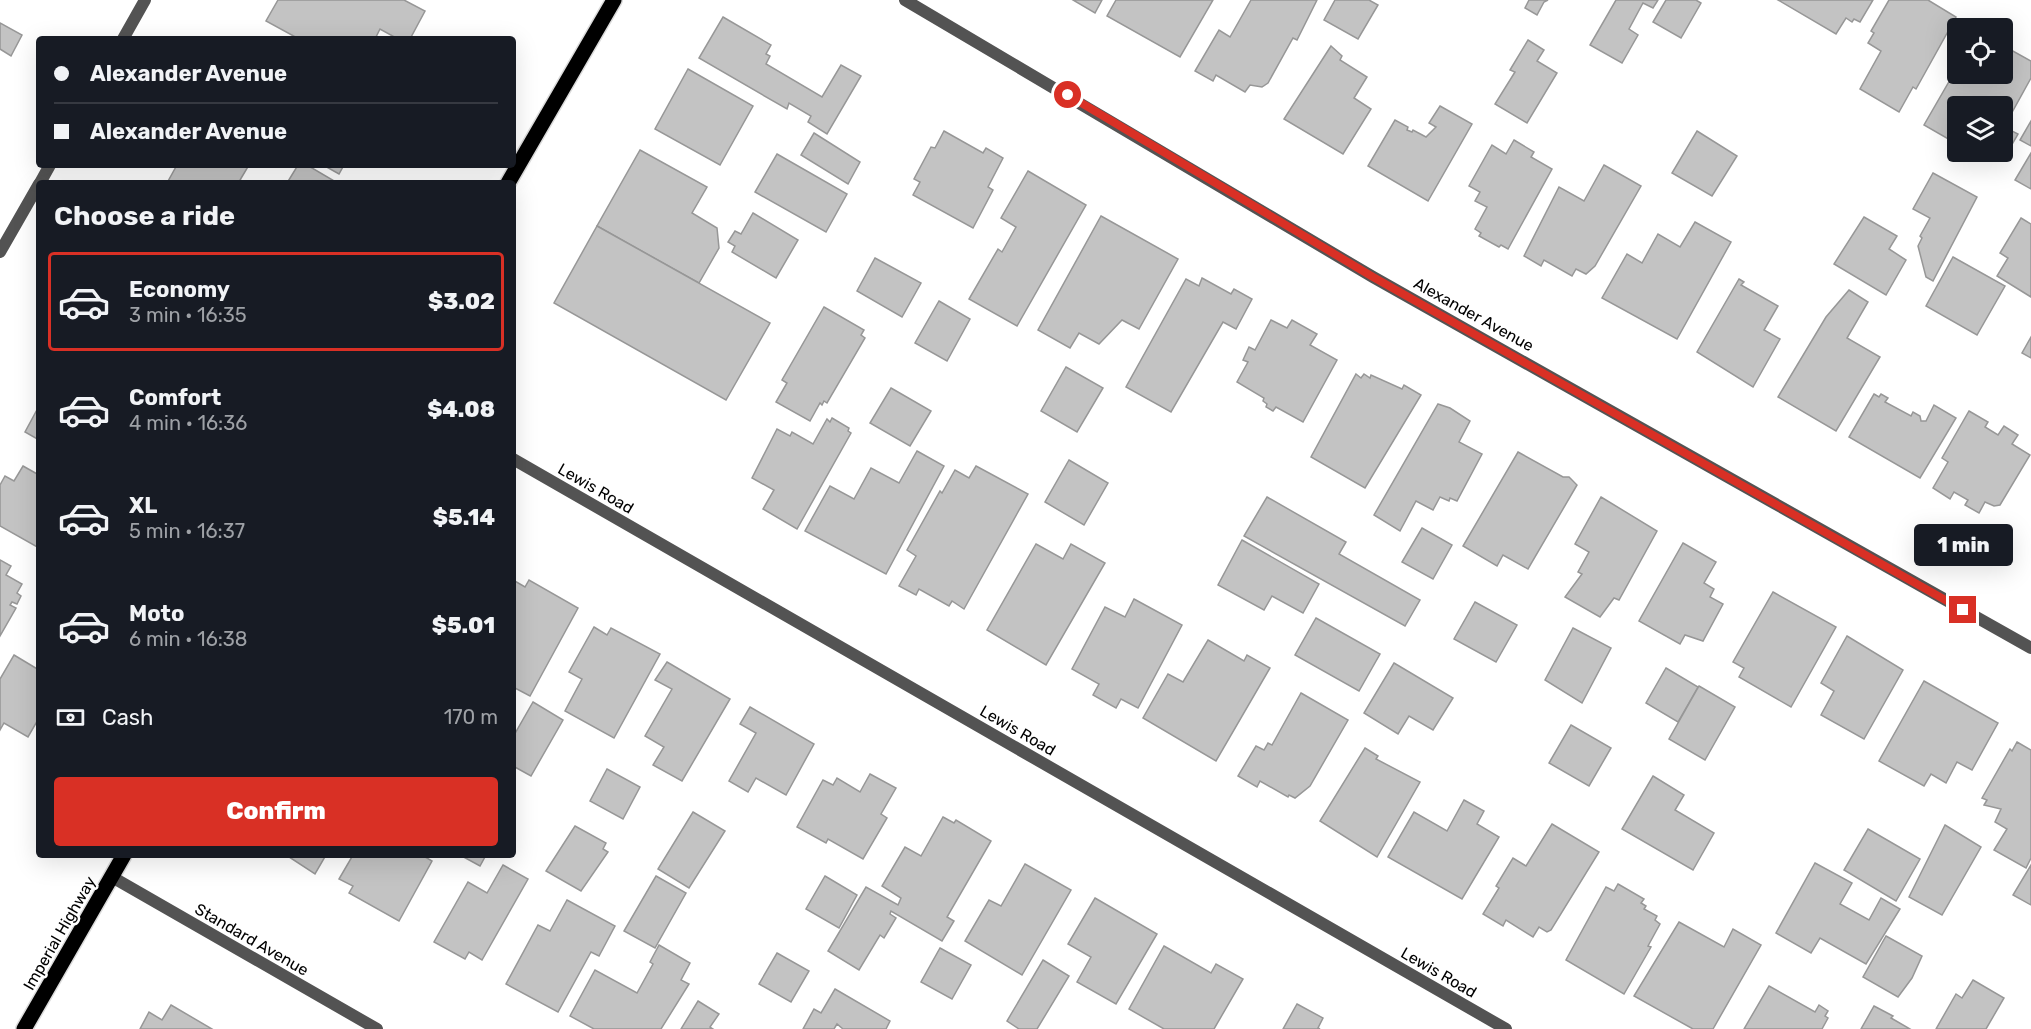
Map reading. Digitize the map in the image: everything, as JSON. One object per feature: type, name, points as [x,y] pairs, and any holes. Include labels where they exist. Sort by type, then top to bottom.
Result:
[{"type":"main road","points":[[510,180],[614,0]]},
{"type":"main road","name":"Imperial Highway","points":[[24,1029],[122,858]]},
{"type":"street","points":[[125,36],[146,0]]},
{"type":"street","name":"Alexander Avenue","points":[[905,0],[1373,277],[2031,648]]},
{"type":"street","points":[[0,252],[36,189]]},
{"type":"street","name":"Lewis Road","points":[[516,461],[1506,1029]]},
{"type":"street","name":"Standard Avenue","points":[[112,877],[376,1029]]},
{"type":"building","points":[[278,0],[404,0],[425,11],[412,36],[393,36],[380,29],[376,36],[294,36],[266,21]]},
{"type":"building","points":[[1073,0],[1102,0],[1095,13]]},
{"type":"building","points":[[1116,0],[1213,0],[1180,57],[1107,16]]},
{"type":"building","points":[[1251,0],[1317,0],[1297,40],[1293,38],[1268,83],[1262,87],[1250,85],[1245,92],[1216,75],[1213,81],[1195,71],[1219,30],[1230,37]]},
{"type":"building","points":[[1335,0],[1369,0],[1378,5],[1358,39],[1324,20]]},
{"type":"building","points":[[1529,0],[1548,0],[1544,2],[1537,15],[1525,8]]},
{"type":"building","points":[[1616,0],[1658,0],[1653,8],[1643,3],[1629,29],[1638,35],[1622,63],[1590,45]]},
{"type":"building","points":[[1666,0],[1696,0],[1701,3],[1681,38],[1653,22]]},
{"type":"building","points":[[1778,0],[1873,0],[1860,22],[1854,19],[1852,22],[1846,18],[1836,34]]},
{"type":"building","points":[[1889,0],[1928,0],[1956,17],[1947,18],[1947,33],[1916,89],[1913,87],[1899,112],[1860,89],[1881,51],[1868,43],[1874,33],[1871,31]]},
{"type":"building","points":[[723,17],[771,45],[766,54],[770,56],[766,64],[822,97],[841,65],[861,76],[827,134],[808,122],[811,116],[789,103],[787,109],[699,58]]},
{"type":"building","points":[[0,23],[22,35],[11,56],[0,49]]},
{"type":"building","points":[[1528,40],[1544,50],[1537,61],[1557,73],[1527,123],[1495,104],[1515,72],[1510,70]]},
{"type":"building","points":[[1331,46],[1342,56],[1340,60],[1367,77],[1354,98],[1371,109],[1343,154],[1284,119]]},
{"type":"building","points":[[2013,51],[2031,61],[2031,78],[2013,111],[2013,96],[1947,96],[1947,138],[1924,125],[1948,84],[2013,84]]},
{"type":"building","points":[[688,69],[753,106],[720,165],[655,129]]},
{"type":"building","points":[[1440,106],[1472,124],[1428,201],[1368,166],[1395,120],[1408,127],[1407,130],[1412,132],[1413,130],[1426,137],[1436,127],[1429,123]]},
{"type":"building","points":[[2031,121],[2031,146],[2020,140]]},
{"type":"building","points":[[944,131],[983,153],[986,148],[1003,158],[988,187],[993,190],[973,228],[913,195],[920,182],[914,179],[931,147],[935,148]]},
{"type":"building","points":[[1697,131],[1737,156],[1712,196],[1672,173]]},
{"type":"building","points":[[2013,132],[2018,134],[2013,143]]},
{"type":"building","points":[[814,133],[860,162],[848,184],[801,155]]},
{"type":"building","points":[[1514,140],[1534,152],[1531,157],[1552,169],[1508,249],[1501,245],[1499,247],[1479,236],[1481,233],[1475,229],[1487,207],[1475,201],[1480,192],[1469,186],[1492,145],[1506,154]]},
{"type":"building","points":[[640,150],[707,187],[692,213],[717,228],[719,248],[699,283],[597,226]]},
{"type":"building","points":[[2031,153],[2031,189],[2015,180]]},
{"type":"building","points":[[777,154],[847,194],[826,232],[755,192]]},
{"type":"building","points":[[1604,165],[1641,186],[1595,266],[1586,274],[1576,269],[1572,276],[1544,260],[1541,266],[1524,256],[1559,187],[1584,201]]},
{"type":"building","points":[[175,168],[247,168],[240,180],[169,180]]},
{"type":"building","points":[[296,168],[312,168],[333,180],[289,180]]},
{"type":"building","points":[[328,168],[342,168],[339,174]]},
{"type":"building","points":[[1028,171],[1086,205],[1017,326],[969,299],[998,249],[1002,252],[1016,227],[1001,218]]},
{"type":"building","points":[[1933,173],[1977,197],[1933,281],[1926,277],[1918,246],[1922,238],[1920,236],[1930,218],[1913,209]]},
{"type":"building","points":[[753,213],[798,240],[776,278],[732,252],[735,246],[728,242],[735,231],[741,234]]},
{"type":"building","points":[[1101,216],[1178,259],[1139,329],[1122,320],[1099,344],[1079,333],[1070,348],[1038,330]]},
{"type":"building","points":[[1864,217],[1897,236],[1889,249],[1906,260],[1886,295],[1834,264]]},
{"type":"building","points":[[2021,218],[2031,224],[2031,297],[1997,276],[2008,258],[2000,253]]},
{"type":"building","points":[[1695,222],[1731,242],[1677,339],[1602,298],[1627,254],[1642,263],[1658,234],[1680,247]]},
{"type":"building","points":[[597,226],[770,323],[726,400],[554,303]]},
{"type":"building","points":[[1953,257],[2005,286],[1977,335],[1926,306]]},
{"type":"building","points":[[875,258],[921,283],[902,317],[857,291]]},
{"type":"building","points":[[1202,278],[1231,294],[1234,289],[1252,299],[1236,329],[1223,322],[1171,412],[1126,387],[1186,279],[1199,286]]},
{"type":"building","points":[[1739,279],[1744,282],[1741,285],[1778,306],[1764,330],[1780,339],[1753,387],[1697,352]]},
{"type":"building","points":[[1849,290],[1868,302],[1847,338],[1880,357],[1836,431],[1778,397],[1826,317]]},
{"type":"building","points":[[939,301],[970,319],[947,361],[915,343]]},
{"type":"building","points":[[824,307],[864,330],[861,335],[865,338],[827,403],[824,401],[822,405],[820,403],[810,421],[776,402],[787,383],[782,380]]},
{"type":"building","points":[[1271,320],[1287,328],[1292,320],[1317,334],[1310,345],[1337,360],[1303,422],[1276,407],[1273,411],[1266,407],[1264,398],[1237,382],[1248,362],[1243,360],[1249,347],[1255,350]]},
{"type":"building","points":[[2031,337],[2031,358],[2022,353]]},
{"type":"building","points":[[1066,367],[1103,388],[1077,432],[1041,411]]},
{"type":"building","points":[[1356,374],[1361,378],[1364,374],[1370,378],[1371,375],[1402,389],[1404,385],[1421,395],[1365,488],[1311,457]]},
{"type":"building","points":[[891,388],[931,411],[910,446],[870,423]]},
{"type":"building","points":[[1874,394],[1879,397],[1881,394],[1888,398],[1885,402],[1911,416],[1913,412],[1920,416],[1921,421],[1926,421],[1934,405],[1956,418],[1920,478],[1849,437]]},
{"type":"building","points":[[1438,404],[1450,408],[1470,421],[1459,442],[1482,454],[1457,501],[1450,498],[1449,501],[1440,497],[1433,510],[1416,501],[1400,531],[1374,515]]},
{"type":"building","points":[[1969,411],[1988,422],[1985,427],[1998,435],[2004,426],[2018,435],[2012,444],[2030,455],[2000,505],[1994,506],[1985,502],[1979,513],[1965,505],[1968,500],[1954,492],[1950,499],[1933,488],[1948,462],[1942,458]]},
{"type":"building","points":[[36,412],[36,438],[25,432]]},
{"type":"building","points":[[832,418],[849,428],[848,431],[851,433],[797,529],[763,509],[774,490],[752,478],[777,429],[790,436],[792,432],[813,444],[827,419],[830,422]]},
{"type":"building","points":[[917,451],[944,466],[886,574],[805,531],[830,486],[854,499],[871,468],[899,483]]},
{"type":"building","points":[[1518,452],[1563,477],[1569,477],[1577,485],[1528,569],[1503,555],[1497,566],[1463,546]]},
{"type":"building","points":[[1069,460],[1108,483],[1084,525],[1045,502]]},
{"type":"building","points":[[23,466],[36,473],[36,546],[0,526],[0,485],[5,476],[14,481]]},
{"type":"building","points":[[976,466],[1028,494],[964,609],[952,601],[949,606],[919,589],[916,595],[899,586],[916,556],[907,550],[940,491],[942,493],[955,470],[969,478]]},
{"type":"building","points":[[1267,497],[1346,542],[1339,554],[1420,600],[1405,626],[1244,536]]},
{"type":"building","points":[[1601,497],[1657,531],[1619,600],[1614,598],[1600,617],[1565,597],[1582,574],[1578,572],[1589,552],[1575,544]]},
{"type":"building","points":[[1422,528],[1452,545],[1433,579],[1402,562]]},
{"type":"building","points":[[1242,540],[1319,584],[1303,613],[1272,596],[1264,610],[1218,585]]},
{"type":"building","points":[[1683,543],[1716,562],[1704,583],[1714,589],[1710,597],[1723,604],[1703,641],[1685,635],[1680,644],[1639,621]]},
{"type":"building","points":[[1036,544],[1063,559],[1071,544],[1105,563],[1046,665],[987,630]]},
{"type":"building","points":[[0,560],[11,566],[6,575],[22,584],[17,593],[21,596],[17,604],[12,602],[10,605],[16,608],[0,636]]},
{"type":"building","points":[[529,580],[578,608],[530,696],[516,689],[516,582],[525,587]]},
{"type":"building","points":[[1773,592],[1836,627],[1791,707],[1739,677],[1744,668],[1733,662]]},
{"type":"building","points":[[1134,599],[1182,625],[1138,708],[1121,699],[1116,708],[1093,695],[1099,684],[1072,669],[1105,607],[1125,617]]},
{"type":"building","points":[[1475,602],[1517,625],[1496,662],[1454,639]]},
{"type":"building","points":[[1316,618],[1380,654],[1359,691],[1295,655]]},
{"type":"building","points":[[594,627],[607,635],[611,628],[660,654],[614,738],[565,711],[582,679],[569,672]]},
{"type":"building","points":[[1573,628],[1611,648],[1582,703],[1545,680]]},
{"type":"building","points":[[1847,636],[1903,670],[1864,739],[1821,715],[1834,691],[1821,683]]},
{"type":"building","points":[[1208,640],[1244,661],[1247,655],[1270,668],[1216,761],[1143,718],[1168,674],[1183,682]]},
{"type":"building","points":[[14,655],[36,668],[36,723],[28,737],[4,723],[0,730],[0,679]]},
{"type":"building","points":[[667,662],[730,699],[682,781],[653,765],[664,747],[645,736],[672,689],[655,680]]},
{"type":"building","points":[[1394,663],[1453,698],[1433,730],[1409,716],[1398,734],[1364,713]]},
{"type":"building","points":[[1666,668],[1698,687],[1678,722],[1646,703]]},
{"type":"building","points":[[1924,681],[1998,723],[1972,770],[1957,762],[1946,783],[1931,774],[1924,786],[1879,761]]},
{"type":"building","points":[[1699,686],[1735,707],[1705,760],[1669,739]]},
{"type":"building","points":[[1301,693],[1348,720],[1310,786],[1295,798],[1289,795],[1288,797],[1260,781],[1257,787],[1238,776],[1256,746],[1264,750],[1268,743],[1272,745]]},
{"type":"building","points":[[533,702],[563,720],[531,776],[516,768],[516,732]]},
{"type":"building","points":[[750,707],[814,744],[786,795],[756,778],[748,792],[729,781],[756,733],[740,724]]},
{"type":"building","points":[[1571,725],[1611,748],[1589,786],[1549,763]]},
{"type":"building","points":[[2017,742],[2031,750],[2031,858],[2026,868],[1994,850],[2007,829],[1995,822],[2001,809],[1984,805],[1987,800],[1982,798],[2010,749],[2012,751]]},
{"type":"building","points":[[1365,748],[1378,756],[1376,759],[1420,782],[1377,857],[1320,821]]},
{"type":"building","points":[[607,769],[640,787],[623,819],[590,801]]},
{"type":"building","points":[[870,774],[896,788],[881,814],[887,818],[863,859],[828,839],[826,843],[797,827],[823,780],[833,785],[837,778],[860,792]]},
{"type":"building","points":[[1653,776],[1684,795],[1675,810],[1714,833],[1693,870],[1622,829]]},
{"type":"building","points":[[1464,800],[1484,811],[1477,824],[1499,837],[1462,899],[1388,857],[1414,812],[1447,831]]},
{"type":"building","points":[[693,812],[725,831],[689,888],[658,869]]},
{"type":"building","points":[[943,817],[954,823],[956,820],[991,841],[947,917],[954,921],[942,941],[891,911],[890,914],[896,918],[884,938],[880,935],[859,970],[828,951],[866,887],[898,905],[901,898],[882,886],[905,847],[921,856]]},
{"type":"building","points":[[1552,824],[1599,852],[1551,930],[1547,932],[1539,927],[1533,937],[1506,920],[1503,926],[1483,914],[1499,888],[1496,886],[1513,858],[1526,866]]},
{"type":"building","points":[[1945,825],[1981,847],[1942,915],[1909,897]]},
{"type":"building","points":[[575,826],[606,843],[603,849],[608,852],[581,891],[546,871]]},
{"type":"building","points":[[1868,829],[1920,859],[1896,901],[1844,870]]},
{"type":"building","points":[[291,858],[324,858],[315,874]]},
{"type":"building","points":[[351,858],[427,858],[432,861],[399,921],[349,893],[353,886],[339,879]]},
{"type":"building","points":[[465,858],[484,858],[480,866]]},
{"type":"building","points":[[1815,863],[1852,883],[1840,904],[1869,920],[1881,898],[1900,909],[1866,964],[1820,938],[1811,953],[1776,933]]},
{"type":"building","points":[[1025,864],[1071,890],[1022,975],[965,941],[989,900],[1001,906]]},
{"type":"building","points":[[503,865],[528,879],[482,960],[469,952],[465,959],[434,942],[468,882],[487,893]]},
{"type":"building","points":[[2031,865],[2031,905],[2013,895]]},
{"type":"building","points":[[656,876],[686,893],[655,948],[624,931]]},
{"type":"building","points":[[825,876],[857,895],[839,928],[806,909]]},
{"type":"building","points":[[1618,884],[1644,899],[1641,903],[1646,906],[1644,909],[1657,916],[1655,920],[1660,924],[1648,946],[1651,947],[1624,994],[1566,960],[1606,887],[1614,891]]},
{"type":"building","points":[[1095,898],[1157,934],[1116,1004],[1077,982],[1091,957],[1068,944]]},
{"type":"building","points":[[567,900],[615,926],[599,956],[591,952],[558,1012],[506,984],[538,925],[550,931]]},
{"type":"building","points":[[1679,922],[1724,947],[1733,929],[1761,945],[1713,1029],[1693,1029],[1634,996]]},
{"type":"building","points":[[1886,936],[1922,956],[1912,978],[1898,997],[1863,977]]},
{"type":"building","points":[[659,945],[690,963],[681,980],[689,984],[661,1029],[594,1029],[570,1016],[595,970],[637,993],[653,964],[650,962]]},
{"type":"building","points":[[1164,946],[1211,973],[1216,964],[1243,979],[1214,1029],[1164,1029],[1129,1009]]},
{"type":"building","points":[[940,948],[971,965],[952,999],[921,982]]},
{"type":"building","points":[[777,953],[809,971],[791,1002],[759,984]]},
{"type":"building","points":[[1043,960],[1069,976],[1037,1029],[1019,1029],[1007,1021]]},
{"type":"building","points":[[1973,980],[2004,998],[1986,1029],[1936,1029],[1956,994],[1962,998]]},
{"type":"building","points":[[1769,986],[1815,1012],[1819,1005],[1828,1011],[1825,1016],[1828,1018],[1822,1029],[1744,1029]]},
{"type":"building","points":[[835,989],[890,1021],[886,1029],[843,1029],[837,1024],[834,1029],[803,1029],[814,1009],[821,1013]]},
{"type":"building","points":[[698,1001],[719,1014],[710,1027],[713,1029],[681,1029]]},
{"type":"building","points":[[1297,1004],[1323,1018],[1318,1028],[1320,1029],[1283,1029]]},
{"type":"building","points":[[171,1005],[212,1029],[140,1029],[149,1012],[162,1020]]},
{"type":"building","points":[[1874,1006],[1893,1016],[1891,1018],[1910,1029],[1861,1029]]},
{"type":"route","points":[[1068,95],[1373,277],[1963,610]]}]
